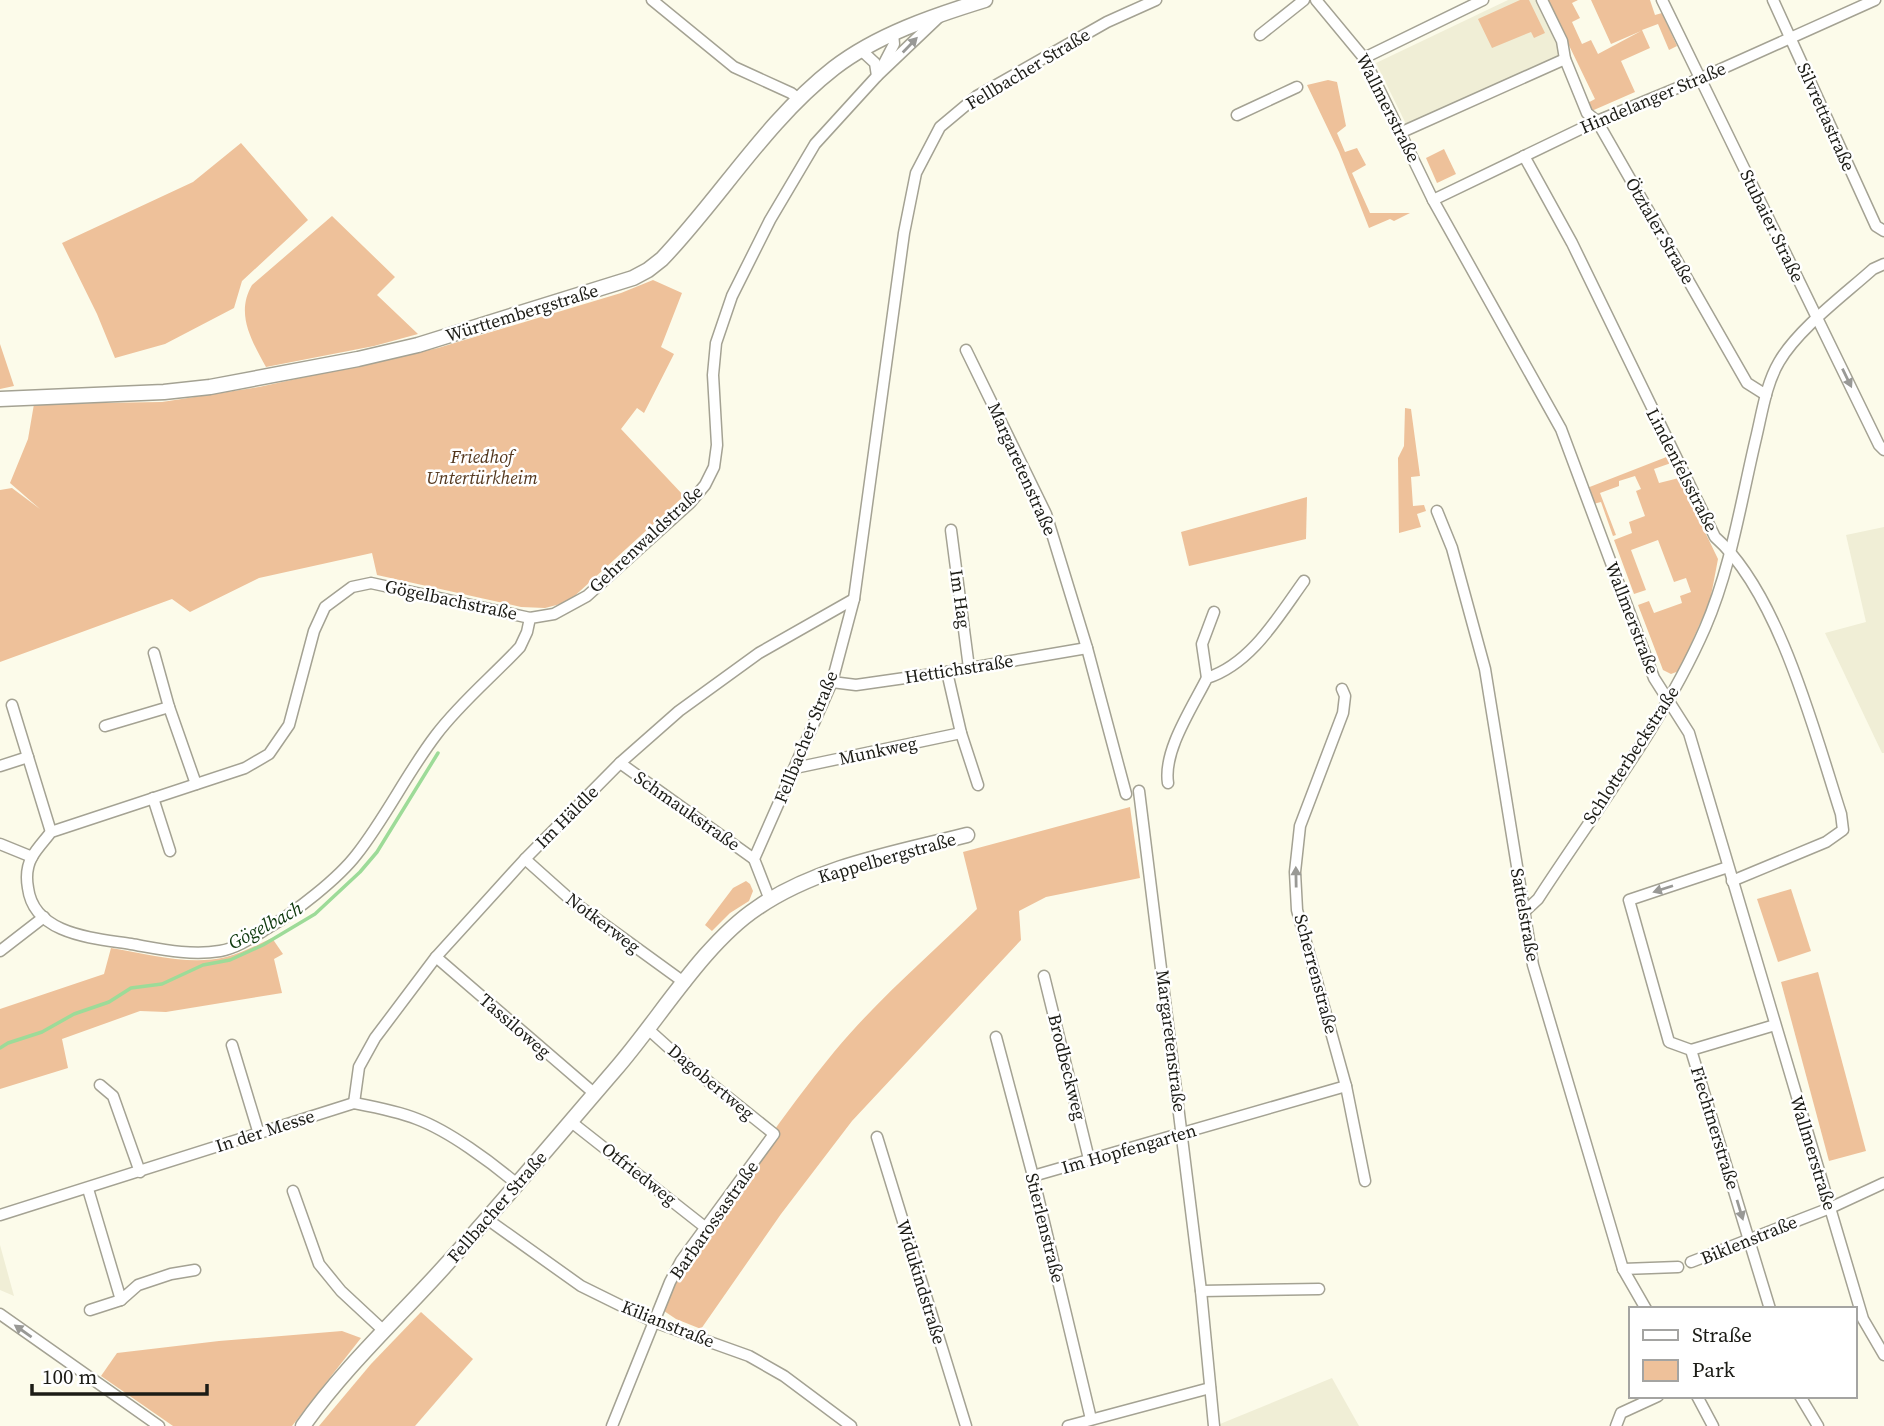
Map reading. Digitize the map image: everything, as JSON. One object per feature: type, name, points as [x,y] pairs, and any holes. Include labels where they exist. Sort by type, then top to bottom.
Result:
[{"type":"street","points":[[652,0],[734,67],[791,93],[800,100]]},
{"type":"street","points":[[943,13],[957,0]]},
{"type":"street","points":[[943,13],[985,0]]},
{"type":"street","name":"Fellbacher Straße","points":[[754,859],[832,682],[854,599],[902,247],[916,173],[940,127],[977,96],[1107,22],[1156,0]]},
{"type":"street","points":[[1260,35],[1304,0]]},
{"type":"street","name":"Wallmerstraße","points":[[1316,0],[1364,58],[1433,200],[1561,429],[1654,678],[1689,733],[1863,1319],[1884,1355]]},
{"type":"street","points":[[1364,58],[1483,0]]},
{"type":"street","name":"Ötztaler Straße","points":[[1542,0],[1562,41],[1565,59],[1587,113],[1597,121],[1747,383],[1766,394]]},
{"type":"street","name":"Stubaier Straße","points":[[1662,0],[1879,445],[1884,450]]},
{"type":"street","name":"Silvrettastraße","points":[[1773,0],[1876,226],[1884,231]]},
{"type":"street","name":"Hindelanger Straße","points":[[1433,200],[1597,121],[1699,79],[1875,0]]},
{"type":"street","name":"Württembergstraße","points":[[0,398],[164,392],[256,378],[418,345],[625,280],[648,270],[662,259],[742,163],[800,100],[833,69],[861,50],[943,13]]},
{"type":"street","name":"Gehrenwaldstraße","points":[[530,618],[554,614],[587,596],[690,503],[705,485],[714,467],[716,445],[713,375],[716,343],[732,296],[770,220],[815,144],[877,76],[943,13]]},
{"type":"street","name":"Gehrenwaldstraße","points":[[877,76],[894,44],[893,34]]},
{"type":"street","points":[[861,50],[875,63],[877,76]]},
{"type":"street","points":[[1402,132],[1565,59]]},
{"type":"street","points":[[1237,115],[1297,88]]},
{"type":"street","name":"Lindenfelsstraße","points":[[1524,156],[1572,243],[1715,537],[1730,550],[1751,579],[1781,642],[1808,711],[1840,814],[1843,830],[1826,842],[1732,881]]},
{"type":"street","name":"Schlotterbeckstraße","points":[[1524,912],[1538,899],[1669,700],[1705,627],[1730,550],[1766,394],[1778,363],[1818,318],[1873,269],[1884,264]]},
{"type":"street","name":"Margaretenstraße","points":[[966,350],[1046,514],[1087,648],[1126,794]]},
{"type":"street","name":"Sattelstraße","points":[[1437,511],[1452,548],[1485,669],[1533,965],[1623,1269],[1645,1307]]},
{"type":"street","name":"Im Hag","points":[[951,530],[969,668]]},
{"type":"street","points":[[1207,678],[1225,672],[1248,653],[1304,581]]},
{"type":"street","name":"Gögelbachstraße","points":[[51,832],[245,768],[269,754],[289,725],[314,631],[325,607],[352,587],[371,583],[530,618]]},
{"type":"street","name":"Im Häldle","points":[[354,1103],[359,1068],[375,1038],[436,957],[525,859],[620,763],[679,711],[759,653],[854,599]]},
{"type":"street","points":[[1168,783],[1166,770],[1170,755],[1207,678],[1202,644],[1214,612]]},
{"type":"street","points":[[12,705],[51,832],[32,858],[27,872],[32,904],[55,926],[73,934],[202,953],[224,950],[270,927],[329,883],[356,855],[437,733],[520,647],[530,618]]},
{"type":"street","name":"Hettichstraße","points":[[832,682],[856,685],[1087,648]]},
{"type":"street","points":[[153,653],[196,784]]},
{"type":"street","points":[[947,672],[961,733],[978,785]]},
{"type":"street","name":"Scherrenstraße","points":[[1342,689],[1345,696],[1343,713],[1300,826],[1294,872],[1297,910],[1346,1086],[1365,1181]]},
{"type":"street","points":[[105,726],[169,707]]},
{"type":"street","name":"Munkweg","points":[[795,768],[961,733]]},
{"type":"street","points":[[0,766],[28,757]]},
{"type":"street","name":"Schmaukstraße","points":[[620,763],[754,859]]},
{"type":"street","name":"Margaretenstraße","points":[[1139,791],[1201,1291],[1214,1426]]},
{"type":"street","points":[[153,798],[170,852]]},
{"type":"street","name":"Kappelbergstraße","points":[[770,900],[849,866],[967,835]]},
{"type":"street","points":[[0,844],[32,858]]},
{"type":"street","name":"Notkerweg","points":[[525,859],[572,901],[685,983]]},
{"type":"street","points":[[754,859],[770,900]]},
{"type":"street","name":"Fiechtnerstraße","points":[[1728,867],[1629,900],[1669,1042],[1690,1050],[1769,1307]]},
{"type":"street","name":"Fellbacher Straße","points":[[303,1426],[316,1407],[487,1219],[595,1094],[737,923],[770,900]]},
{"type":"street","points":[[0,951],[44,917]]},
{"type":"street","name":"Tassiloweg","points":[[436,957],[595,1094]]},
{"type":"street","name":"Brodbeckweg","points":[[1044,976],[1089,1159]]},
{"type":"street","points":[[1690,1050],[1775,1025]]},
{"type":"street","name":"Dagobertweg","points":[[649,1030],[774,1134]]},
{"type":"street","name":"Stierlenstraße","points":[[996,1037],[1033,1177],[1091,1419]]},
{"type":"street","points":[[232,1045],[259,1134]]},
{"type":"street","points":[[100,1085],[113,1096],[139,1172]]},
{"type":"street","name":"Im Hopfengarten","points":[[1033,1177],[1346,1086]]},
{"type":"street","name":"In der Messe","points":[[0,1215],[354,1103],[387,1109],[418,1119],[444,1132],[517,1184]]},
{"type":"street","name":"Otfriedweg","points":[[570,1121],[706,1228]]},
{"type":"street","name":"Barbarossastraße","points":[[612,1426],[676,1272],[774,1134]]},
{"type":"street","name":"Widukindstraße","points":[[877,1137],[966,1426]]},
{"type":"street","name":"Biklenstraße","points":[[1691,1262],[1884,1184]]},
{"type":"street","points":[[88,1189],[121,1300]]},
{"type":"street","points":[[293,1192],[319,1264],[341,1292],[384,1331]]},
{"type":"street","name":"Kilianstraße","points":[[487,1219],[581,1286],[654,1322],[750,1356],[784,1376],[851,1426]]},
{"type":"street","name":"Biklenstraße","points":[[1623,1269],[1678,1267]]},
{"type":"street","points":[[90,1310],[121,1300],[138,1285],[195,1270]]},
{"type":"street","points":[[1201,1291],[1319,1289]]},
{"type":"street","points":[[0,1314],[159,1426]]},
{"type":"street","points":[[1068,1426],[1210,1388]]},
{"type":"street","points":[[1616,1426],[1621,1413],[1654,1398]]},
{"type":"street","points":[[1698,1398],[1713,1426]]},
{"type":"street","points":[[1801,1398],[1818,1426]]},
{"type":"shaded area","points":[[1508,0],[1537,0],[1563,56],[1407,126],[1376,63]]},
{"type":"shaded area","points":[[1884,527],[1882,753],[1825,633],[1866,622],[1846,535]]},
{"type":"shaded area","points":[[0,1245],[14,1296],[0,1290]]},
{"type":"shaded area","points":[[1332,1378],[1359,1426],[1220,1426],[1220,1424]]},
{"type":"green space","points":[[1520,0],[1529,0],[1545,33],[1534,38],[1531,32],[1492,48],[1478,19]]},
{"type":"green space","points":[[1547,0],[1578,0],[1572,3],[1580,18],[1572,22],[1582,44],[1591,40],[1598,54],[1641,31],[1611,44],[1591,0],[1650,0],[1655,15],[1662,13],[1677,46],[1669,50],[1658,24],[1642,30],[1650,48],[1621,61],[1635,92],[1587,113],[1584,105],[1595,99]]},
{"type":"green space","points":[[1328,80],[1337,82],[1346,126],[1337,133],[1345,152],[1357,148],[1366,165],[1352,173],[1370,213],[1410,213],[1369,228],[1339,152],[1307,85]]},
{"type":"green space","points":[[241,143],[308,220],[242,281],[234,308],[165,344],[115,358],[62,243],[193,182]]},
{"type":"green space","points":[[1444,149],[1456,174],[1437,183],[1426,158]]},
{"type":"green space","points":[[332,216],[395,277],[377,295],[418,334],[374,346],[266,367],[247,327],[247,296],[252,285]]},
{"type":"green space","name":"Friedhof Untertürkheim","points":[[653,280],[682,293],[661,347],[674,354],[644,413],[637,408],[621,429],[684,496],[568,602],[545,608],[521,607],[377,575],[372,553],[259,578],[190,612],[172,599],[0,662],[0,490],[12,488],[40,509],[10,483],[28,439],[34,404],[162,402],[259,387],[438,348],[621,293]]},
{"type":"green space","points":[[0,344],[14,386],[0,389]]},
{"type":"green space","points":[[1405,408],[1411,409],[1420,476],[1411,477],[1413,506],[1424,505],[1426,511],[1417,514],[1421,527],[1399,533],[1398,458],[1404,446]]},
{"type":"green space","points":[[1669,456],[1671,463],[1654,469],[1659,483],[1679,478],[1718,559],[1710,601],[1679,671],[1671,674],[1663,670],[1638,605],[1649,601],[1654,613],[1682,603],[1680,596],[1691,592],[1686,578],[1674,582],[1658,540],[1631,550],[1646,590],[1634,594],[1614,540],[1632,533],[1629,522],[1645,516],[1636,491],[1641,489],[1635,476],[1619,481],[1619,486],[1600,493],[1616,535],[1613,536],[1601,502],[1593,504],[1587,488]]},
{"type":"green space","points":[[1307,497],[1306,539],[1189,566],[1181,532]]},
{"type":"green space","points":[[1130,807],[1140,878],[1046,897],[1019,911],[1021,940],[852,1121],[781,1214],[701,1329],[664,1311],[670,1282],[749,1165],[812,1080],[868,1014],[977,909],[963,852]]},
{"type":"green space","points":[[746,881],[753,891],[749,901],[730,913],[712,931],[705,925],[733,888]]},
{"type":"green space","points":[[1791,889],[1811,951],[1778,962],[1757,899]]},
{"type":"green space","points":[[272,938],[283,954],[274,959],[282,993],[166,1012],[140,1011],[62,1039],[68,1068],[0,1089],[0,1009],[104,974],[111,948],[168,958],[198,960],[226,957]]},
{"type":"green space","points":[[1818,972],[1866,1151],[1829,1161],[1781,982]]},
{"type":"green space","points":[[421,1312],[473,1359],[415,1426],[319,1426],[371,1364]]},
{"type":"green space","points":[[342,1331],[361,1338],[292,1426],[173,1426],[101,1376],[117,1353]]},
{"type":"waterway","name":"Gögelbach","points":[[0,1048],[42,1032],[74,1014],[109,1002],[131,988],[162,984],[203,965],[230,960],[263,945],[315,914],[360,872],[377,852],[438,753]]}]
